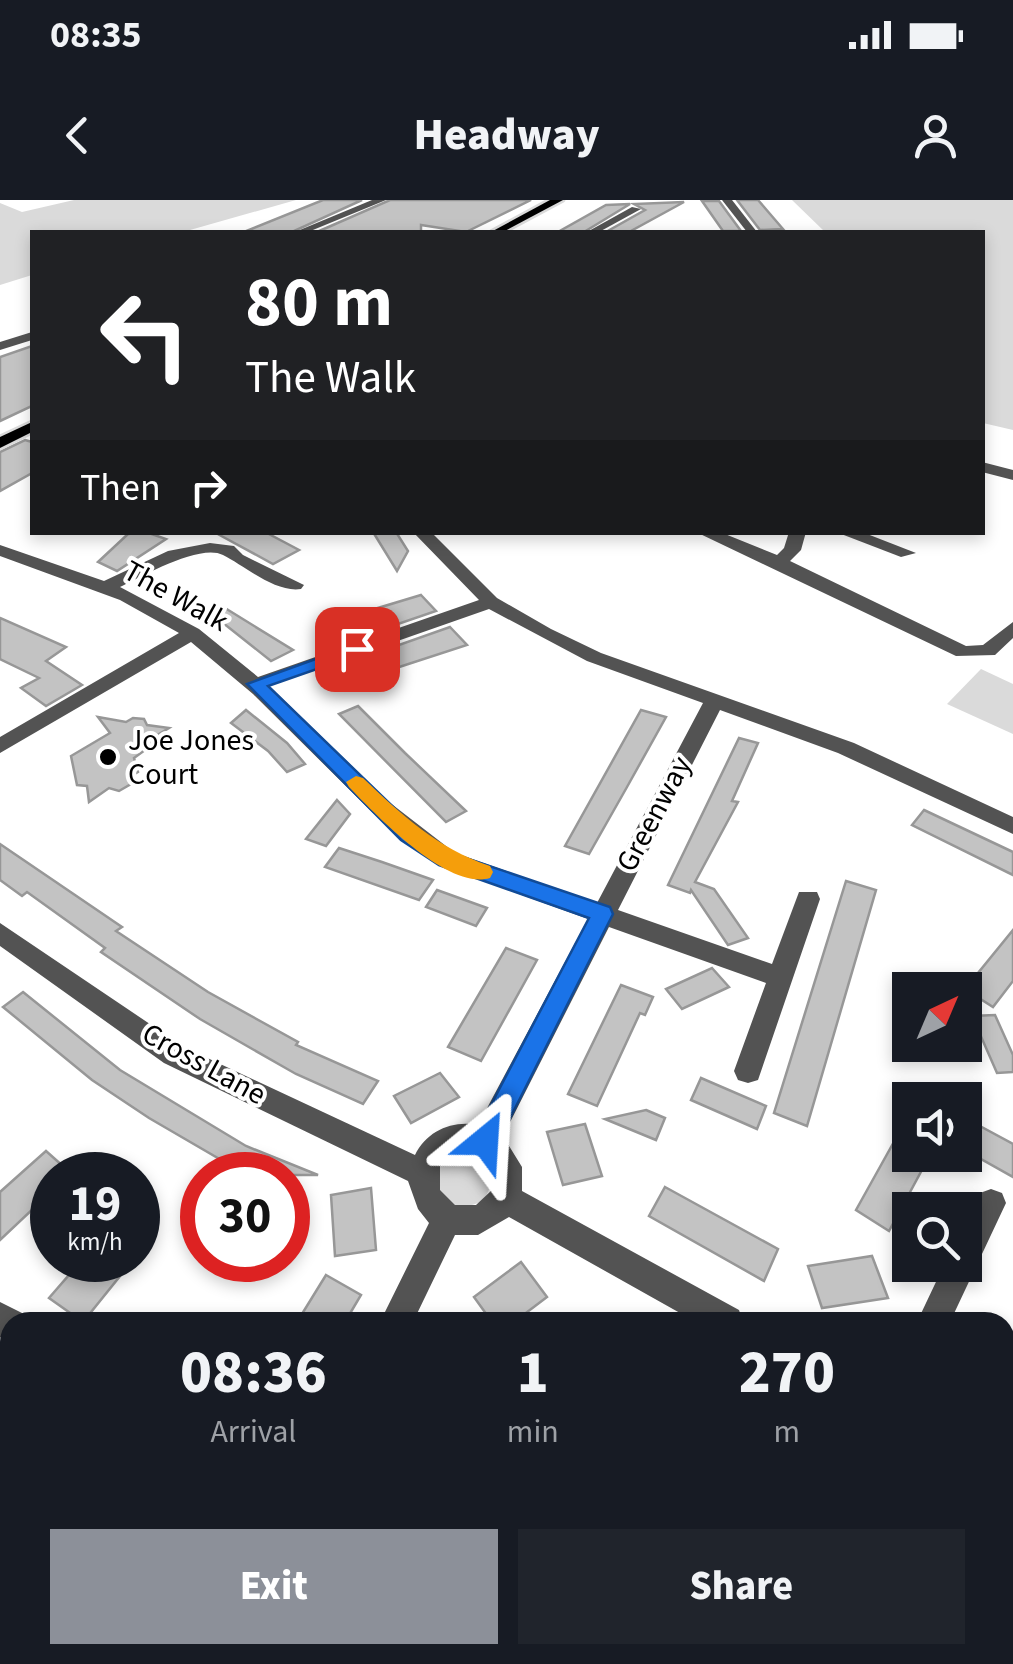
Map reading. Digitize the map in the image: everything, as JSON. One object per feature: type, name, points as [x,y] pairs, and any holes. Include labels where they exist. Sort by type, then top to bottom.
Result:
[{"type":"main road","points":[[500,230],[558,200]]},
{"type":"main road","points":[[0,443],[30,427]]},
{"type":"street","points":[[305,230],[381,200]]},
{"type":"street","points":[[727,200],[750,230]]},
{"type":"street","points":[[596,230],[636,209]]},
{"type":"street","points":[[0,346],[30,337]]},
{"type":"street","points":[[985,468],[1013,475]]},
{"type":"street","points":[[424,535],[491,602],[594,658],[846,748],[1013,826]]},
{"type":"street","points":[[712,535],[779,562],[939,643],[977,654],[1002,641],[1013,628]]},
{"type":"street","points":[[779,562],[792,550],[797,535]]},
{"type":"street","points":[[851,535],[885,550],[907,553]]},
{"type":"street","points":[[103,588],[174,555],[210,548],[228,550],[237,559],[295,585]]},
{"type":"street","points":[[0,566],[9,553]]},
{"type":"street","name":"The Walk","points":[[9,553],[103,588],[192,633],[256,684],[408,834],[446,860],[781,978]]},
{"type":"street","points":[[256,684],[491,602]]},
{"type":"street","points":[[0,746],[192,633]]},
{"type":"street","name":"Greenway","points":[[485,1141],[714,701]]},
{"type":"street","points":[[748,1071],[808,899]]},
{"type":"street","name":"Cross Lane","points":[[0,933],[174,1055],[422,1173]]},
{"type":"street","points":[[469,1138],[485,1141],[499,1150],[508,1165],[510,1182],[505,1198],[480,1218],[448,1217],[426,1200],[422,1173],[438,1147],[469,1138]]},
{"type":"street","points":[[505,1198],[709,1312]]},
{"type":"street","points":[[982,1221],[991,1203]]},
{"type":"street","points":[[401,1312],[448,1217]]},
{"type":"street","points":[[938,1312],[953,1282]]},
{"type":"shaded area","points":[[74,200],[296,200],[190,230],[30,230],[30,276],[0,285],[0,203],[22,212]]},
{"type":"shaded area","points":[[792,200],[1013,200],[1013,430],[985,423],[985,230],[823,230]]},
{"type":"shaded area","points":[[981,669],[1013,684],[1013,734],[947,704]]},
{"type":"shaded area","points":[[466,1152],[483,1159],[493,1180],[484,1201],[460,1209],[440,1200],[437,1167],[454,1154]]},
{"type":"building","points":[[323,200],[362,200],[296,230],[249,230]]},
{"type":"building","points":[[390,200],[531,200],[470,230],[421,225],[421,230],[322,230]]},
{"type":"building","points":[[737,200],[758,200],[783,229],[760,230]]},
{"type":"building","points":[[702,201],[719,201],[740,230],[722,230]]},
{"type":"building","points":[[684,202],[633,230],[610,230],[645,210],[634,204]]},
{"type":"building","points":[[630,204],[587,230],[562,230],[606,205]]},
{"type":"building","points":[[30,347],[30,407],[0,421],[0,357]]},
{"type":"building","points":[[25,440],[30,441],[30,474],[0,491],[0,452]]},
{"type":"building","points":[[127,535],[166,539],[117,571],[98,562]]},
{"type":"building","points":[[220,535],[271,535],[299,550],[273,564]]},
{"type":"building","points":[[375,535],[398,535],[408,551],[397,571]]},
{"type":"building","points":[[421,595],[436,611],[363,636],[348,617]]},
{"type":"building","points":[[225,608],[293,650],[271,661],[218,619]]},
{"type":"building","points":[[0,618],[66,647],[46,661],[82,685],[46,706],[21,688],[39,678],[0,659]]},
{"type":"building","points":[[450,627],[467,645],[390,670],[376,653]]},
{"type":"building","points":[[358,706],[466,811],[446,822],[339,714]]},
{"type":"building","points":[[246,710],[287,743],[305,764],[287,772],[268,751],[231,723]]},
{"type":"building","points":[[641,710],[666,717],[589,854],[565,846]]},
{"type":"building","name":"Joe Jones Court","points":[[98,717],[126,722],[144,719],[147,725],[169,728],[151,739],[152,745],[134,758],[138,772],[128,778],[131,784],[119,791],[109,788],[89,802],[87,786],[77,785],[71,756],[110,733]]},
{"type":"building","points":[[739,738],[758,743],[732,801],[738,802],[695,882],[714,889],[748,938],[728,945],[691,890],[690,893],[668,885]]},
{"type":"building","points":[[337,800],[350,814],[326,846],[306,839]]},
{"type":"building","points":[[924,810],[1013,852],[1013,875],[912,825]]},
{"type":"building","points":[[0,844],[122,927],[116,931],[208,992],[298,1042],[296,1045],[378,1081],[363,1104],[296,1074],[200,1019],[101,952],[105,948],[27,892],[22,896],[0,880]]},
{"type":"building","points":[[339,848],[433,880],[419,900],[325,867]]},
{"type":"building","points":[[846,881],[876,890],[807,1126],[774,1113]]},
{"type":"building","points":[[437,890],[487,908],[476,926],[426,907]]},
{"type":"building","points":[[1013,930],[1013,981],[993,1007],[982,1000],[982,972],[979,972]]},
{"type":"building","points":[[506,948],[537,960],[481,1061],[448,1047]]},
{"type":"building","points":[[712,968],[729,987],[682,1009],[666,989]]},
{"type":"building","points":[[621,985],[653,997],[645,1015],[640,1013],[597,1106],[568,1094]]},
{"type":"building","points":[[23,992],[120,1070],[261,1152],[207,1152],[92,1080],[3,1007]]},
{"type":"building","points":[[995,1015],[1013,1055],[1013,1072],[997,1073],[982,1039],[982,1016]]},
{"type":"building","points":[[440,1073],[459,1097],[411,1123],[394,1096]]},
{"type":"building","points":[[701,1078],[766,1106],[757,1129],[691,1100]]},
{"type":"building","points":[[646,1110],[665,1118],[656,1140],[605,1119]]},
{"type":"building","points":[[585,1124],[602,1176],[563,1185],[547,1132]]},
{"type":"building","points":[[982,1127],[1013,1144],[1013,1177],[982,1160]]},
{"type":"building","points":[[892,1145],[892,1172],[921,1172],[910,1192],[892,1192],[889,1231],[856,1210]]},
{"type":"building","points":[[30,1165],[30,1212],[0,1240],[0,1192]]},
{"type":"building","points":[[665,1187],[778,1249],[764,1281],[649,1216]]},
{"type":"building","points":[[371,1188],[376,1250],[335,1256],[331,1195]]},
{"type":"building","points":[[872,1256],[888,1298],[822,1308],[808,1266]]},
{"type":"building","points":[[521,1262],[547,1297],[527,1312],[485,1312],[474,1297]]},
{"type":"building","points":[[326,1275],[361,1295],[351,1312],[303,1312]]},
{"type":"building","points":[[63,1282],[115,1282],[91,1312],[69,1312],[49,1298]]},
{"type":"slow traffic","points":[[356,782],[408,834],[446,860],[483,872]]},
{"type":"place","name":"Joe Jones Court","points":[[108,757]]},
{"type":"route","points":[[357,649],[256,684],[408,834],[446,860],[602,914],[485,1141]]}]
